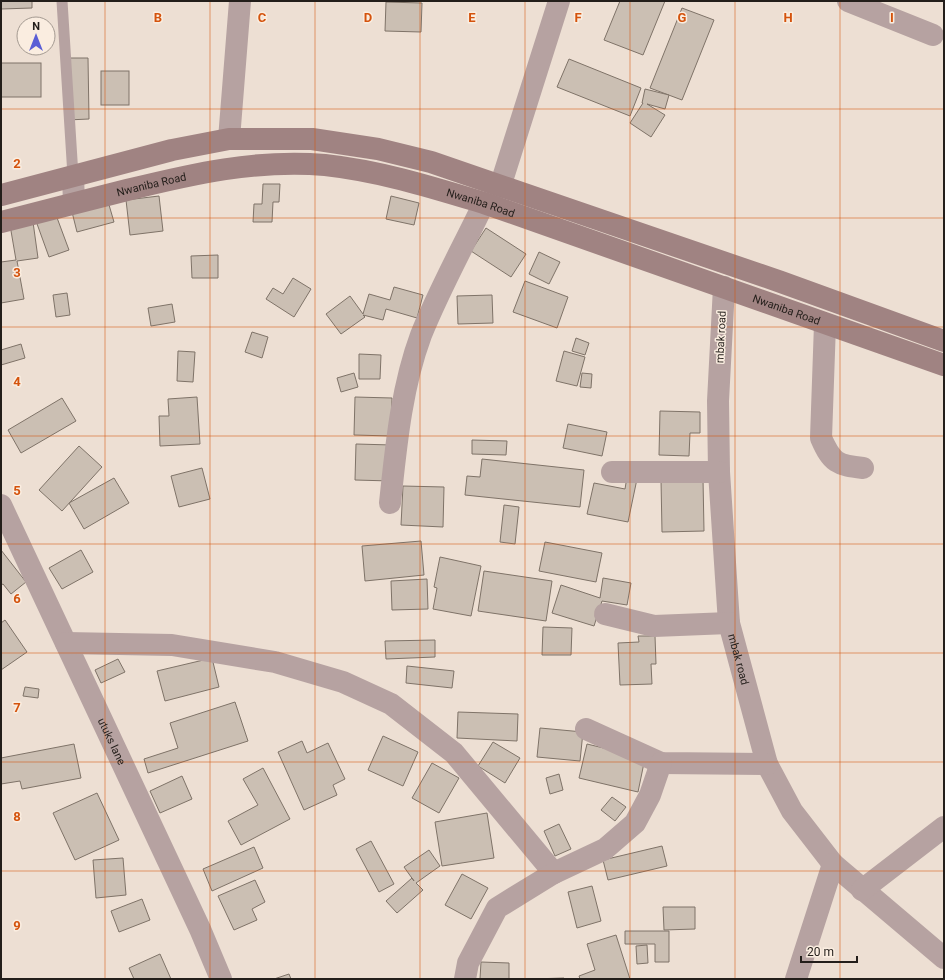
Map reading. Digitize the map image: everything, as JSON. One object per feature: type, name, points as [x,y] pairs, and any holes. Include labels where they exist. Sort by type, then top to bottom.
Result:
[{"type":"main road","points":[[1,195],[172,150],[229,139],[312,139],[378,149],[431,162],[500,187],[781,282],[944,341]]},
{"type":"main road","name":"Nwaniba Road","points":[[1,222],[190,174],[252,165],[324,165],[369,171],[408,179],[484,203],[944,365]]},
{"type":"street","points":[[229,139],[240,1]]},
{"type":"street","points":[[500,187],[559,1]]},
{"type":"street","points":[[848,1],[933,35]]},
{"type":"street","points":[[73,176],[74,203]]},
{"type":"street","points":[[390,503],[397,441],[406,387],[421,336],[484,203]]},
{"type":"street","name":"mbak road","points":[[724,287],[718,402],[719,472],[729,623],[767,764],[792,811],[833,864],[944,958]]},
{"type":"street","points":[[825,324],[821,438],[829,456],[841,465],[862,468]]},
{"type":"street","points":[[612,472],[719,472]]},
{"type":"street","name":"utuks lane","points":[[1,505],[197,922],[221,979]]},
{"type":"street","points":[[605,614],[654,626],[729,623]]},
{"type":"street","points":[[66,643],[172,645],[275,662],[343,682],[390,704],[454,753],[554,873]]},
{"type":"street","points":[[586,729],[661,763],[767,764]]},
{"type":"street","points":[[465,979],[468,963],[497,908],[554,873],[605,849],[635,823],[650,795],[661,763]]},
{"type":"street","points":[[862,890],[944,827]]},
{"type":"street","points":[[796,979],[833,864]]},
{"type":"lane","points":[[62,1],[73,176]]},
{"type":"building","points":[[1,1],[32,1],[32,8],[1,9]]},
{"type":"building","points":[[620,1],[665,1],[643,55],[604,40]]},
{"type":"building","points":[[386,2],[422,3],[421,32],[385,31]]},
{"type":"building","points":[[682,8],[714,20],[682,100],[650,88]]},
{"type":"building","points":[[66,58],[88,58],[89,119],[67,120]]},
{"type":"building","points":[[569,59],[641,88],[630,116],[557,87]]},
{"type":"building","points":[[1,63],[41,63],[41,97],[1,97]]},
{"type":"building","points":[[101,71],[129,71],[129,105],[101,105]]},
{"type":"building","points":[[645,89],[669,95],[665,109],[647,104],[665,115],[651,137],[630,123],[643,103]]},
{"type":"building","points":[[263,184],[280,184],[279,202],[273,202],[272,222],[253,222],[254,204],[262,204]]},
{"type":"building","points":[[159,196],[163,231],[130,235],[126,200]]},
{"type":"building","points":[[391,196],[419,203],[414,225],[386,219]]},
{"type":"building","points":[[107,198],[114,222],[77,232],[71,208]]},
{"type":"building","points":[[56,215],[69,250],[49,257],[36,221]]},
{"type":"building","points":[[33,222],[38,258],[17,261],[24,299],[1,303],[1,262],[16,260],[10,225]]},
{"type":"building","points":[[486,228],[526,254],[511,277],[471,251]]},
{"type":"building","points":[[539,252],[560,262],[549,284],[529,274]]},
{"type":"building","points":[[218,255],[218,278],[192,278],[191,256]]},
{"type":"building","points":[[293,278],[311,289],[294,317],[266,299],[273,288],[283,294]]},
{"type":"building","points":[[525,281],[568,297],[557,328],[513,312]]},
{"type":"building","points":[[394,287],[423,295],[417,318],[386,309],[383,320],[363,315],[365,317],[341,334],[326,314],[350,296],[363,314],[369,294],[390,300]]},
{"type":"building","points":[[67,293],[70,315],[56,317],[53,295]]},
{"type":"building","points":[[492,295],[493,323],[458,324],[457,296]]},
{"type":"building","points":[[172,304],[175,322],[151,326],[148,308]]},
{"type":"building","points":[[252,332],[268,337],[262,358],[245,352]]},
{"type":"building","points":[[576,338],[589,343],[585,355],[572,351]]},
{"type":"building","points":[[21,344],[25,358],[1,365],[1,350]]},
{"type":"building","points":[[178,351],[195,352],[193,382],[177,381]]},
{"type":"building","points":[[564,351],[585,357],[577,386],[556,381]]},
{"type":"building","points":[[359,354],[381,355],[380,379],[359,379]]},
{"type":"building","points":[[354,373],[358,387],[341,392],[337,378]]},
{"type":"building","points":[[582,373],[592,374],[591,388],[580,387]]},
{"type":"building","points":[[197,397],[200,444],[160,446],[159,416],[169,416],[168,399]]},
{"type":"building","points":[[355,397],[392,398],[391,436],[354,435]]},
{"type":"building","points":[[62,398],[76,421],[21,453],[8,430]]},
{"type":"building","points":[[660,411],[700,412],[700,433],[690,433],[689,456],[659,455]]},
{"type":"building","points":[[568,424],[607,432],[602,456],[563,448]]},
{"type":"building","points":[[472,440],[507,441],[506,455],[472,454]]},
{"type":"building","points":[[356,444],[392,445],[391,481],[355,480]]},
{"type":"building","points":[[79,446],[102,467],[62,511],[39,490]]},
{"type":"building","points":[[482,459],[584,470],[580,507],[465,495],[467,476],[480,477]]},
{"type":"building","points":[[202,468],[210,499],[179,507],[171,476]]},
{"type":"building","points":[[627,477],[637,479],[628,522],[587,514],[594,483],[625,489]]},
{"type":"building","points":[[114,478],[129,503],[84,529],[69,503]]},
{"type":"building","points":[[703,479],[704,531],[662,532],[661,480]]},
{"type":"building","points":[[403,486],[444,487],[443,527],[401,525]]},
{"type":"building","points":[[504,505],[519,507],[515,544],[500,542]]},
{"type":"building","points":[[421,541],[424,575],[365,581],[362,546]]},
{"type":"building","points":[[545,542],[602,553],[596,582],[539,571]]},
{"type":"building","points":[[1,550],[26,582],[11,594],[3,584],[1,585]]},
{"type":"building","points":[[81,550],[93,572],[62,589],[49,568]]},
{"type":"building","points":[[440,557],[481,566],[471,616],[433,609],[437,588],[434,587]]},
{"type":"building","points":[[484,571],[552,581],[546,621],[478,611]]},
{"type":"building","points":[[603,578],[631,583],[627,605],[602,601],[594,626],[552,613],[561,585],[600,598]]},
{"type":"building","points":[[427,579],[428,609],[392,610],[391,581]]},
{"type":"building","points":[[5,620],[27,652],[1,670],[1,623]]},
{"type":"building","points":[[543,627],[572,628],[571,655],[542,655]]},
{"type":"building","points":[[638,636],[655,636],[656,664],[651,664],[652,684],[620,685],[618,643],[639,642]]},
{"type":"building","points":[[435,640],[435,657],[386,659],[385,641]]},
{"type":"building","points":[[212,658],[219,687],[165,701],[157,671]]},
{"type":"building","points":[[118,659],[125,672],[101,683],[95,670]]},
{"type":"building","points":[[407,666],[454,671],[452,688],[406,683]]},
{"type":"building","points":[[25,687],[39,689],[38,698],[23,696]]},
{"type":"building","points":[[235,702],[248,741],[148,773],[144,759],[178,748],[170,723]]},
{"type":"building","points":[[458,712],[518,714],[517,741],[457,738]]},
{"type":"building","points":[[540,728],[583,732],[580,761],[537,757]]},
{"type":"building","points":[[383,736],[418,752],[403,786],[368,770]]},
{"type":"building","points":[[302,741],[307,753],[328,743],[345,779],[333,785],[337,795],[304,810],[278,752]]},
{"type":"building","points":[[493,742],[520,758],[505,783],[478,766]]},
{"type":"building","points":[[74,744],[81,778],[22,789],[20,781],[1,784],[1,758]]},
{"type":"building","points":[[587,744],[645,758],[638,792],[579,778]]},
{"type":"building","points":[[432,763],[459,778],[439,813],[412,798]]},
{"type":"building","points":[[263,768],[290,819],[241,845],[228,821],[258,805],[243,779]]},
{"type":"building","points":[[559,774],[563,790],[550,794],[546,778]]},
{"type":"building","points":[[182,776],[192,799],[160,813],[150,791]]},
{"type":"building","points":[[97,793],[119,840],[75,860],[53,813]]},
{"type":"building","points":[[612,797],[626,807],[615,821],[601,810]]},
{"type":"building","points":[[487,813],[494,858],[442,866],[435,822]]},
{"type":"building","points":[[559,824],[571,849],[555,856],[544,831]]},
{"type":"building","points":[[371,841],[394,884],[379,892],[356,849]]},
{"type":"building","points":[[662,846],[667,866],[608,880],[603,860]]},
{"type":"building","points":[[254,847],[263,868],[212,891],[203,869]]},
{"type":"building","points":[[429,850],[440,866],[416,883],[423,890],[397,913],[386,901],[412,878],[404,867]]},
{"type":"building","points":[[123,858],[126,895],[96,898],[93,860]]},
{"type":"building","points":[[462,874],[488,888],[471,919],[445,905]]},
{"type":"building","points":[[255,880],[265,902],[252,909],[257,920],[234,930],[218,896]]},
{"type":"building","points":[[592,886],[601,921],[577,928],[568,892]]},
{"type":"building","points":[[142,899],[150,920],[119,932],[111,911]]},
{"type":"building","points":[[663,907],[695,907],[695,929],[664,930]]},
{"type":"building","points":[[625,931],[669,931],[669,962],[655,962],[655,944],[625,944]]},
{"type":"building","points":[[616,935],[630,979],[580,979],[579,976],[595,970],[587,944]]},
{"type":"building","points":[[647,945],[648,963],[637,964],[636,946]]},
{"type":"building","points":[[160,954],[171,979],[134,979],[129,968]]},
{"type":"building","points":[[481,962],[509,963],[509,979],[480,979]]},
{"type":"building","points":[[289,974],[291,979],[274,979]]},
{"type":"building","points":[[564,978],[564,979],[532,979]]}]
